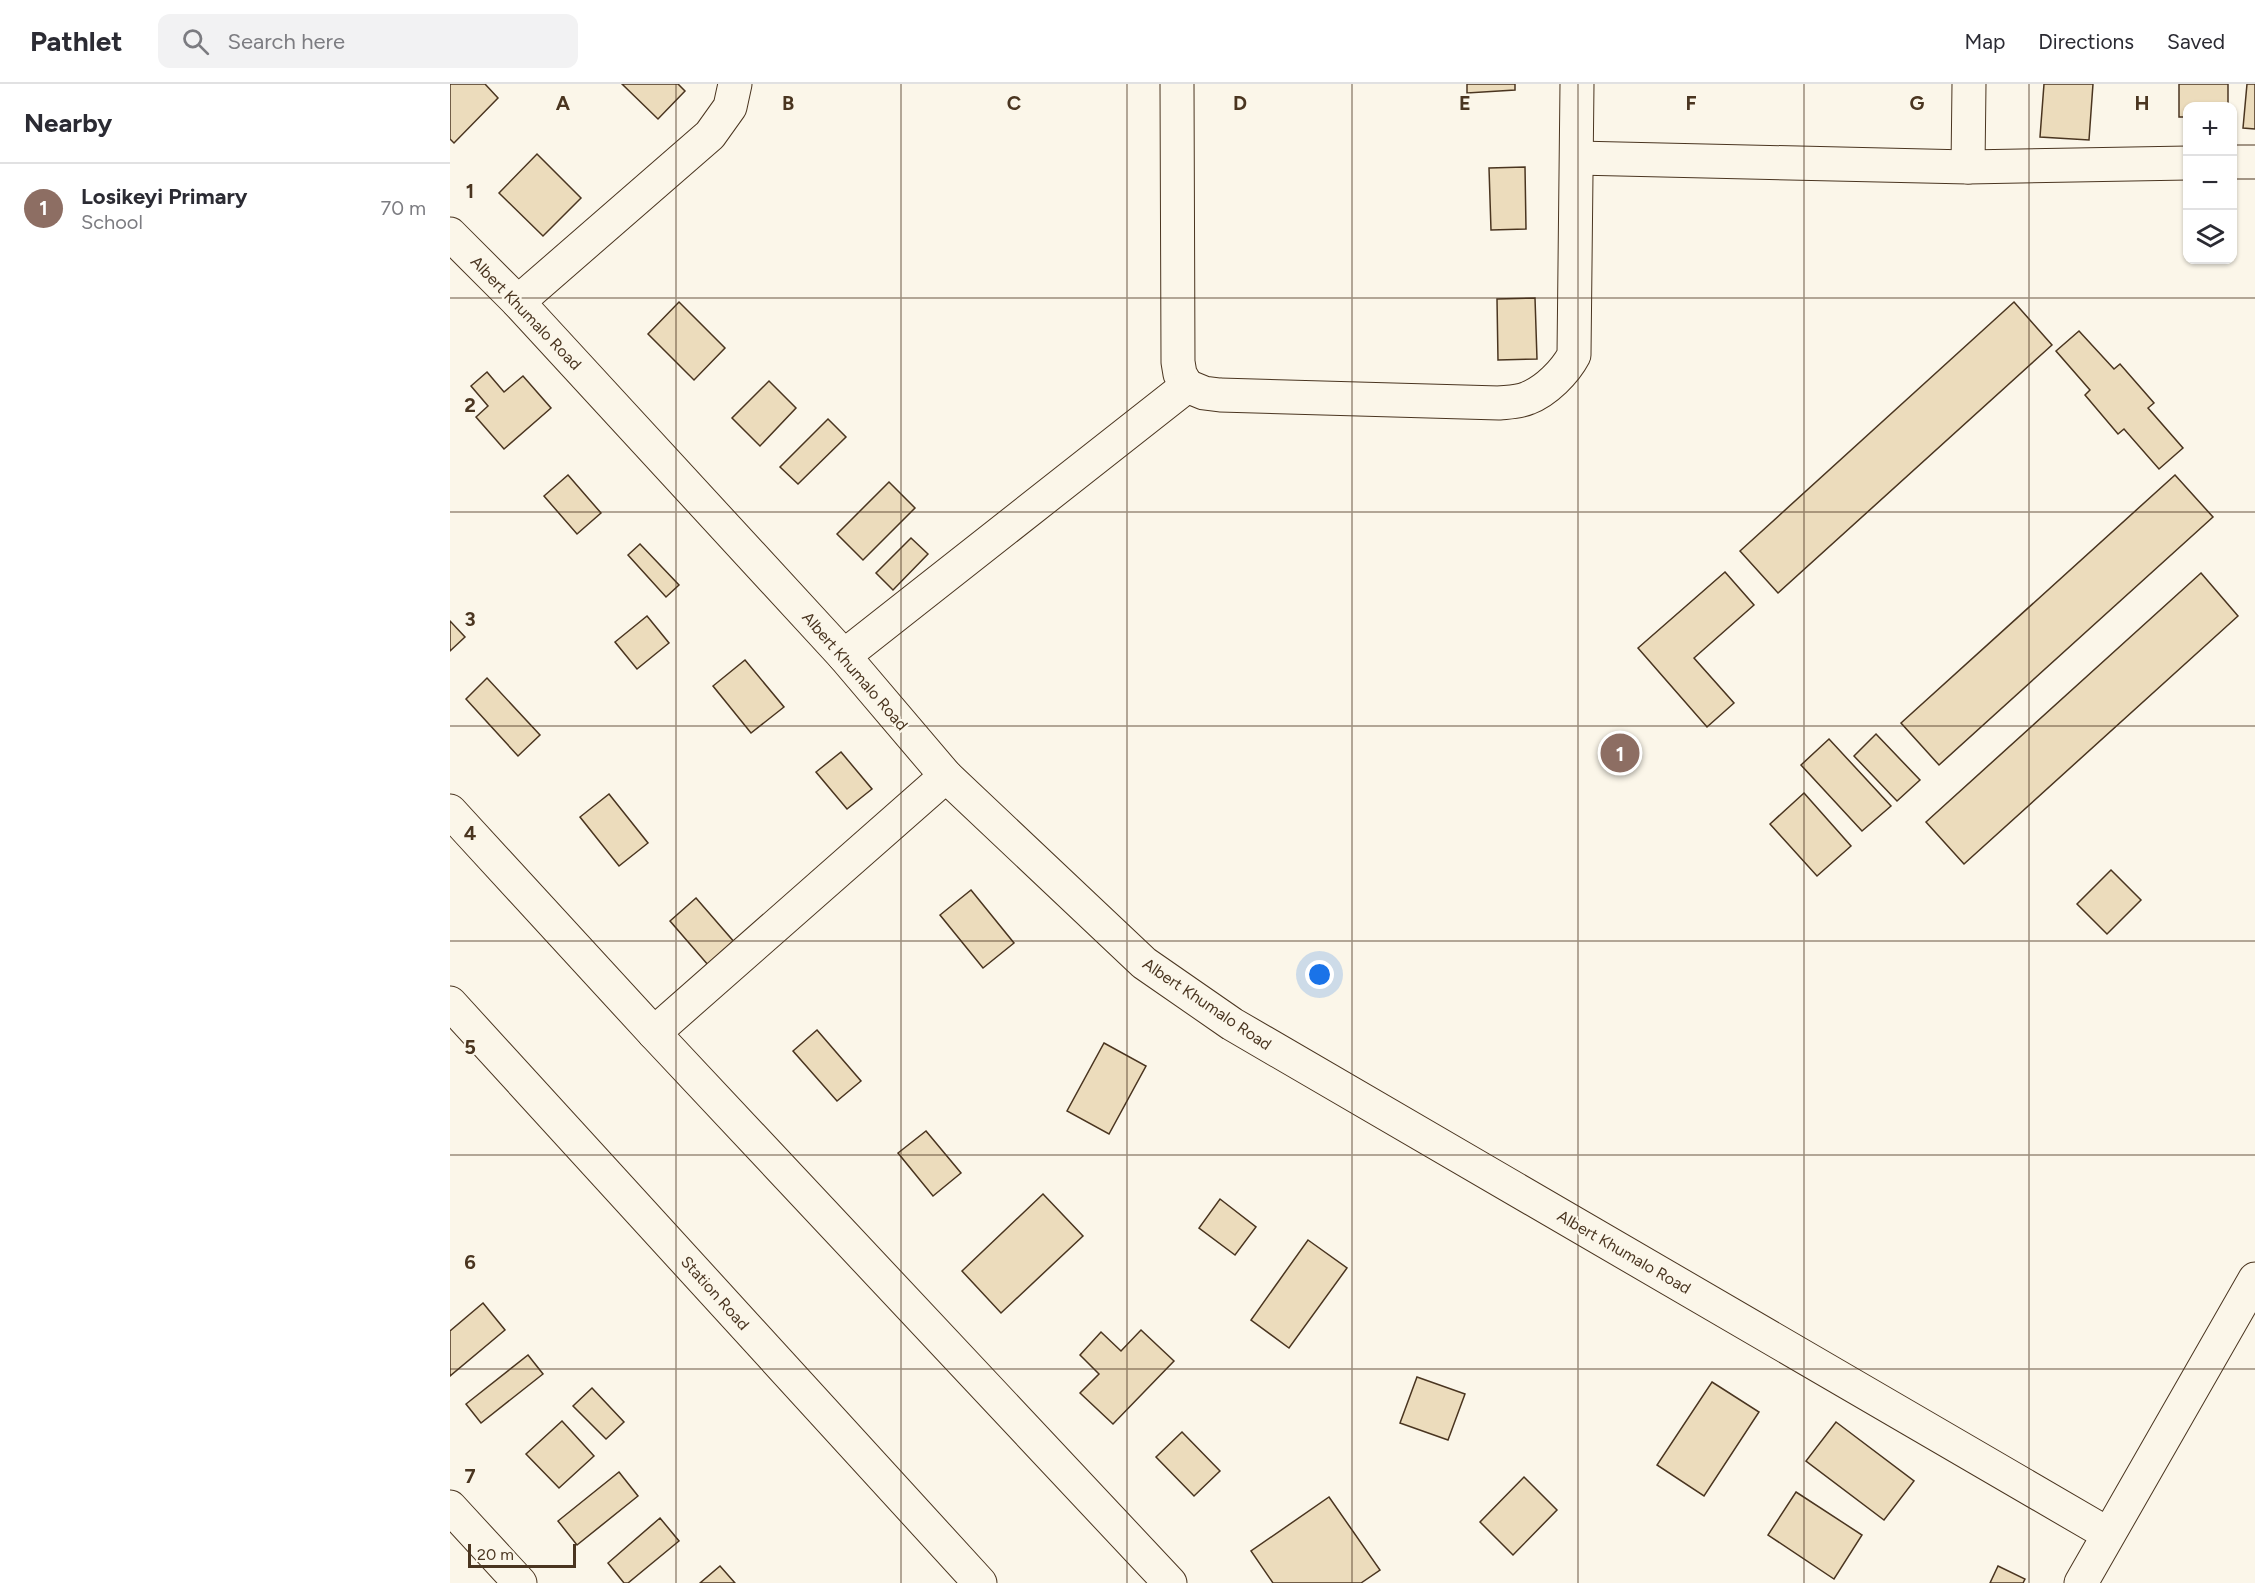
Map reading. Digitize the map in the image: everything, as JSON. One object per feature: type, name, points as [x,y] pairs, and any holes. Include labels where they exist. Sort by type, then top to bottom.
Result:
[{"type":"street","points":[[518,302],[710,135],[730,107],[735,84]]},
{"type":"street","points":[[1177,84],[1178,362],[1180,374],[1187,386],[1204,393],[1220,395],[1498,403],[1526,399],[1535,394],[1561,373],[1574,355],[1577,84]]},
{"type":"street","points":[[1968,167],[1969,84]]},
{"type":"street","points":[[1577,158],[1968,167],[2183,163]]},
{"type":"street","points":[[2237,162],[2255,162]]},
{"type":"street","name":"Albert Khumalo Road","points":[[450,234],[518,302],[844,656],[946,776],[1144,963],[1232,1024],[2108,1534]]},
{"type":"street","points":[[844,656],[1187,386]]},
{"type":"street","points":[[654,1033],[946,776]]},
{"type":"street","points":[[450,811],[654,1033],[1170,1583]]},
{"type":"street","name":"Station Road","points":[[450,1003],[980,1583]]},
{"type":"street","points":[[2081,1583],[2255,1279]]},
{"type":"street","points":[[450,1507],[520,1583]]},
{"type":"building","points":[[450,84],[485,84],[498,98],[454,143],[450,139]]},
{"type":"building","points":[[622,84],[678,84],[685,91],[658,119]]},
{"type":"building","points":[[1467,84],[1515,84],[1515,90],[1467,93]]},
{"type":"building","points":[[2044,84],[2093,84],[2089,140],[2040,137]]},
{"type":"building","points":[[2179,84],[2228,84],[2228,102],[2183,102],[2183,117],[2179,117]]},
{"type":"building","points":[[2247,84],[2255,84],[2255,129],[2243,128]]},
{"type":"building","points":[[537,154],[581,198],[543,236],[499,193]]},
{"type":"building","points":[[1525,167],[1526,229],[1491,230],[1489,168]]},
{"type":"building","points":[[1535,298],[1537,359],[1498,360],[1497,299]]},
{"type":"building","points":[[679,302],[725,348],[694,380],[648,334]]},
{"type":"building","points":[[2014,302],[2052,345],[1778,593],[1740,551]]},
{"type":"building","points":[[2079,331],[2114,369],[2120,364],[2154,403],[2148,408],[2183,448],[2159,469],[2124,429],[2118,434],[2085,395],[2090,390],[2056,351]]},
{"type":"building","points":[[487,372],[504,392],[523,376],[551,408],[504,449],[476,417],[488,406],[471,386]]},
{"type":"building","points":[[769,381],[796,408],[760,446],[732,418]]},
{"type":"building","points":[[828,419],[846,437],[798,484],[780,467]]},
{"type":"building","points":[[568,475],[601,513],[577,534],[544,496]]},
{"type":"building","points":[[2175,475],[2213,517],[1939,765],[1901,723]]},
{"type":"building","points":[[889,482],[915,508],[863,560],[837,534]]},
{"type":"building","points":[[911,538],[928,554],[893,590],[876,573]]},
{"type":"building","points":[[640,544],[679,585],[666,597],[628,555]]},
{"type":"building","points":[[1725,572],[1754,605],[1694,658],[1734,703],[1707,727],[1638,648]]},
{"type":"building","points":[[2201,573],[2238,616],[1964,864],[1926,822]]},
{"type":"building","points":[[647,616],[669,643],[637,669],[615,642]]},
{"type":"building","points":[[450,621],[465,637],[450,651]]},
{"type":"building","points":[[745,660],[784,707],[751,733],[713,686]]},
{"type":"building","points":[[487,678],[540,735],[518,756],[466,699]]},
{"type":"building","points":[[1876,734],[1920,780],[1897,801],[1854,756]]},
{"type":"building","points":[[1829,739],[1891,806],[1862,831],[1801,765]]},
{"type":"building","points":[[841,752],[872,789],[847,809],[816,772]]},
{"type":"building","points":[[1804,793],[1851,846],[1817,876],[1770,824]]},
{"type":"building","points":[[609,794],[648,843],[619,866],[580,817]]},
{"type":"building","points":[[2111,870],[2141,900],[2107,934],[2077,904]]},
{"type":"building","points":[[971,890],[1014,943],[983,968],[940,915]]},
{"type":"building","points":[[696,898],[742,951],[715,973],[670,921]]},
{"type":"building","points":[[817,1030],[861,1081],[837,1101],[793,1051]]},
{"type":"building","points":[[1104,1043],[1146,1066],[1109,1134],[1067,1111]]},
{"type":"building","points":[[926,1131],[961,1173],[933,1196],[898,1153]]},
{"type":"building","points":[[1043,1194],[1083,1236],[1001,1313],[962,1271]]},
{"type":"building","points":[[1220,1199],[1256,1227],[1235,1255],[1199,1228]]},
{"type":"building","points":[[1308,1240],[1347,1268],[1289,1348],[1251,1320]]},
{"type":"building","points":[[483,1303],[505,1330],[450,1376],[450,1331]]},
{"type":"building","points":[[1141,1330],[1174,1361],[1113,1424],[1080,1393],[1099,1374],[1080,1355],[1101,1332],[1121,1351]]},
{"type":"building","points":[[528,1355],[543,1374],[481,1423],[466,1404]]},
{"type":"building","points":[[1417,1377],[1465,1394],[1448,1440],[1400,1423]]},
{"type":"building","points":[[1712,1382],[1759,1412],[1704,1496],[1657,1465]]},
{"type":"building","points":[[592,1388],[624,1422],[606,1439],[573,1406]]},
{"type":"building","points":[[562,1421],[594,1456],[559,1488],[526,1454]]},
{"type":"building","points":[[1836,1422],[1914,1481],[1884,1520],[1806,1461]]},
{"type":"building","points":[[1182,1432],[1220,1471],[1194,1496],[1156,1457]]},
{"type":"building","points":[[619,1472],[638,1496],[577,1545],[558,1521]]},
{"type":"building","points":[[1524,1477],[1557,1510],[1513,1555],[1480,1522]]},
{"type":"building","points":[[1796,1492],[1862,1535],[1834,1579],[1768,1535]]},
{"type":"building","points":[[1329,1497],[1380,1570],[1361,1583],[1273,1583],[1251,1551]]},
{"type":"building","points":[[660,1518],[679,1541],[628,1583],[624,1583],[608,1563]]},
{"type":"building","points":[[720,1566],[735,1583],[700,1583]]},
{"type":"building","points":[[1998,1566],[2025,1579],[2023,1583],[1990,1583]]},
{"type":"place","name":"Losikeyi Primary","points":[[1620,753]]}]
